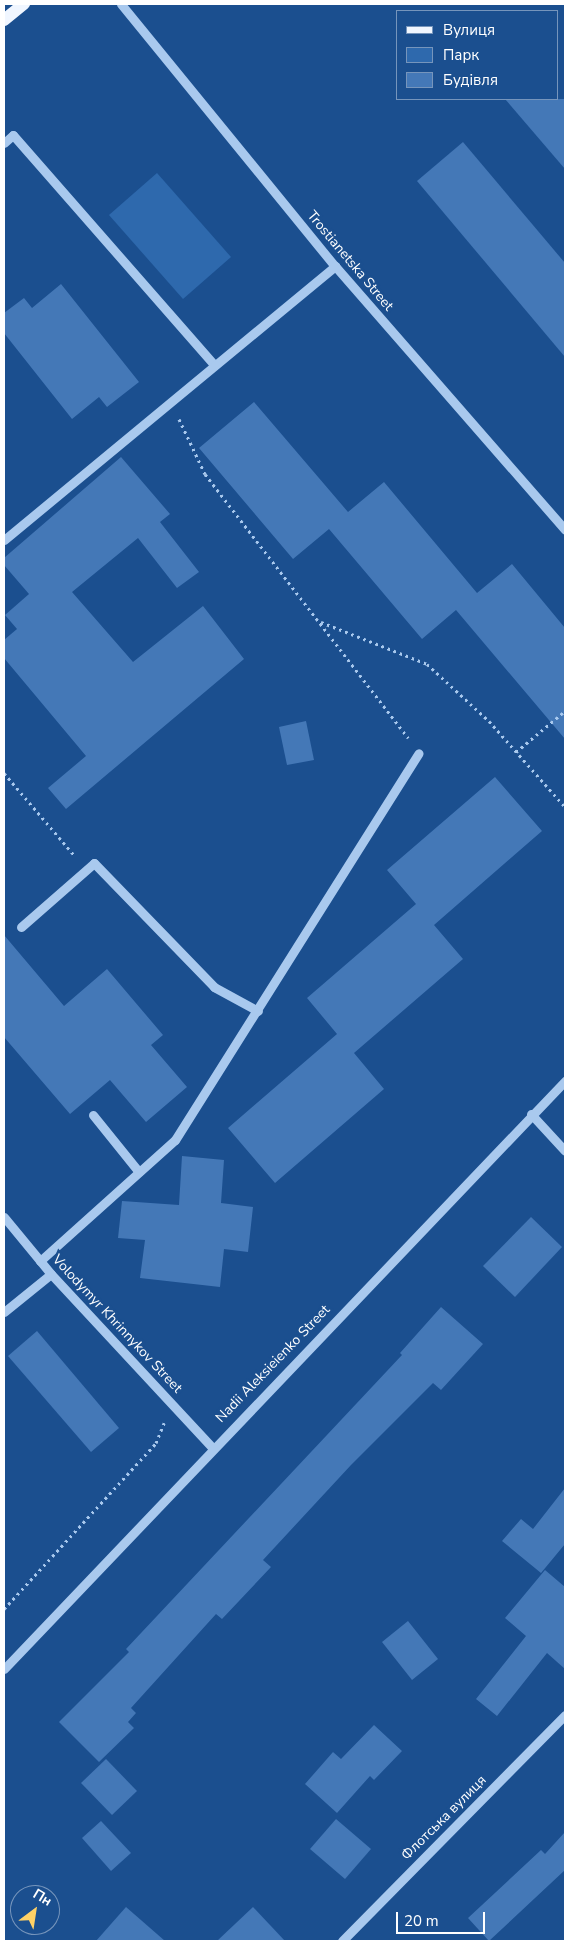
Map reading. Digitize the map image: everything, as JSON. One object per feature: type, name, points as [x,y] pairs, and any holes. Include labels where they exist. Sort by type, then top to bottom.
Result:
[{"type":"main road","points":[[4,20],[24,4]]},
{"type":"street","name":"Trostianetska Street","points":[[121,4],[335,266],[565,530]]},
{"type":"street","points":[[4,142],[13,135],[214,365]]},
{"type":"street","points":[[4,540],[170,400],[335,266]]},
{"type":"street","points":[[40,1261],[175,1140],[258,1011],[418,753]]},
{"type":"street","points":[[22,927],[94,863],[214,987],[258,1011]]},
{"type":"street","name":"Nadii Aleksieienko Street","points":[[4,1669],[212,1447],[531,1114],[565,1081]]},
{"type":"street","points":[[531,1114],[565,1151]]},
{"type":"street","points":[[93,1115],[139,1172]]},
{"type":"street","name":"Volodymyr Khrinnykov Street","points":[[4,1217],[51,1274],[212,1447]]},
{"type":"street","points":[[4,1312],[51,1274]]},
{"type":"street","name":"Флотська вулиця","points":[[342,1941],[565,1715]]},
{"type":"path","points":[[170,400],[206,474],[321,622],[418,753]]},
{"type":"path","points":[[321,622],[428,664],[489,721],[565,807]]},
{"type":"path","points":[[516,752],[565,711]]},
{"type":"path","points":[[4,773],[86,870]]},
{"type":"path","points":[[4,1609],[156,1443],[171,1404]]},
{"type":"green space","points":[[157,173],[231,257],[183,299],[109,215]]},
{"type":"building","points":[[565,99],[565,169],[506,100]]},
{"type":"building","points":[[463,142],[565,263],[565,357],[417,181]]},
{"type":"building","points":[[61,284],[139,382],[107,407],[99,397],[72,419],[4,333],[4,313],[24,298],[32,308]]},
{"type":"building","points":[[254,402],[348,512],[384,482],[477,593],[512,564],[565,628],[565,739],[456,610],[422,639],[329,529],[293,559],[199,448]]},
{"type":"building","points":[[121,457],[170,514],[160,522],[199,572],[177,588],[138,538],[72,592],[133,662],[203,606],[244,659],[66,809],[48,788],[86,756],[4,658],[4,640],[17,629],[5,615],[29,594],[4,565],[4,558]]},
{"type":"building","points":[[306,721],[314,760],[287,765],[279,727]]},
{"type":"building","points":[[495,777],[542,831],[434,925],[463,959],[354,1053],[384,1089],[275,1183],[228,1128],[337,1034],[307,998],[416,904],[387,870]]},
{"type":"building","points":[[4,935],[64,1006],[107,969],[163,1035],[151,1045],[187,1087],[146,1122],[110,1080],[70,1114],[4,1037]]},
{"type":"building","points":[[182,1156],[224,1160],[221,1203],[253,1207],[248,1252],[224,1249],[220,1287],[140,1278],[145,1240],[118,1238],[122,1201],[179,1205]]},
{"type":"building","points":[[531,1217],[562,1247],[515,1297],[483,1266]]},
{"type":"building","points":[[441,1307],[483,1344],[441,1390],[433,1383],[351,1465],[263,1560],[271,1567],[222,1619],[216,1614],[131,1708],[136,1713],[128,1722],[134,1728],[99,1762],[59,1722],[129,1652],[126,1649],[402,1355],[400,1353]]},
{"type":"building","points":[[37,1331],[119,1428],[91,1452],[8,1356]]},
{"type":"building","points":[[565,1488],[565,1544],[541,1573],[502,1541],[521,1519],[533,1529]]},
{"type":"building","points":[[545,1570],[565,1587],[565,1669],[547,1653],[497,1716],[476,1699],[526,1636],[505,1618]]},
{"type":"building","points":[[408,1621],[438,1659],[412,1680],[382,1642]]},
{"type":"building","points":[[374,1725],[402,1751],[374,1780],[370,1776],[337,1813],[305,1784],[333,1752],[341,1759]]},
{"type":"building","points":[[106,1759],[137,1791],[112,1815],[81,1783]]},
{"type":"building","points":[[336,1819],[371,1849],[345,1879],[310,1849]]},
{"type":"building","points":[[101,1821],[131,1853],[111,1871],[82,1838]]},
{"type":"building","points":[[565,1832],[565,1870],[489,1941],[468,1918],[541,1850],[545,1854]]},
{"type":"building","points":[[126,1907],[165,1941],[96,1941]]},
{"type":"building","points":[[253,1907],[285,1941],[217,1941]]}]
